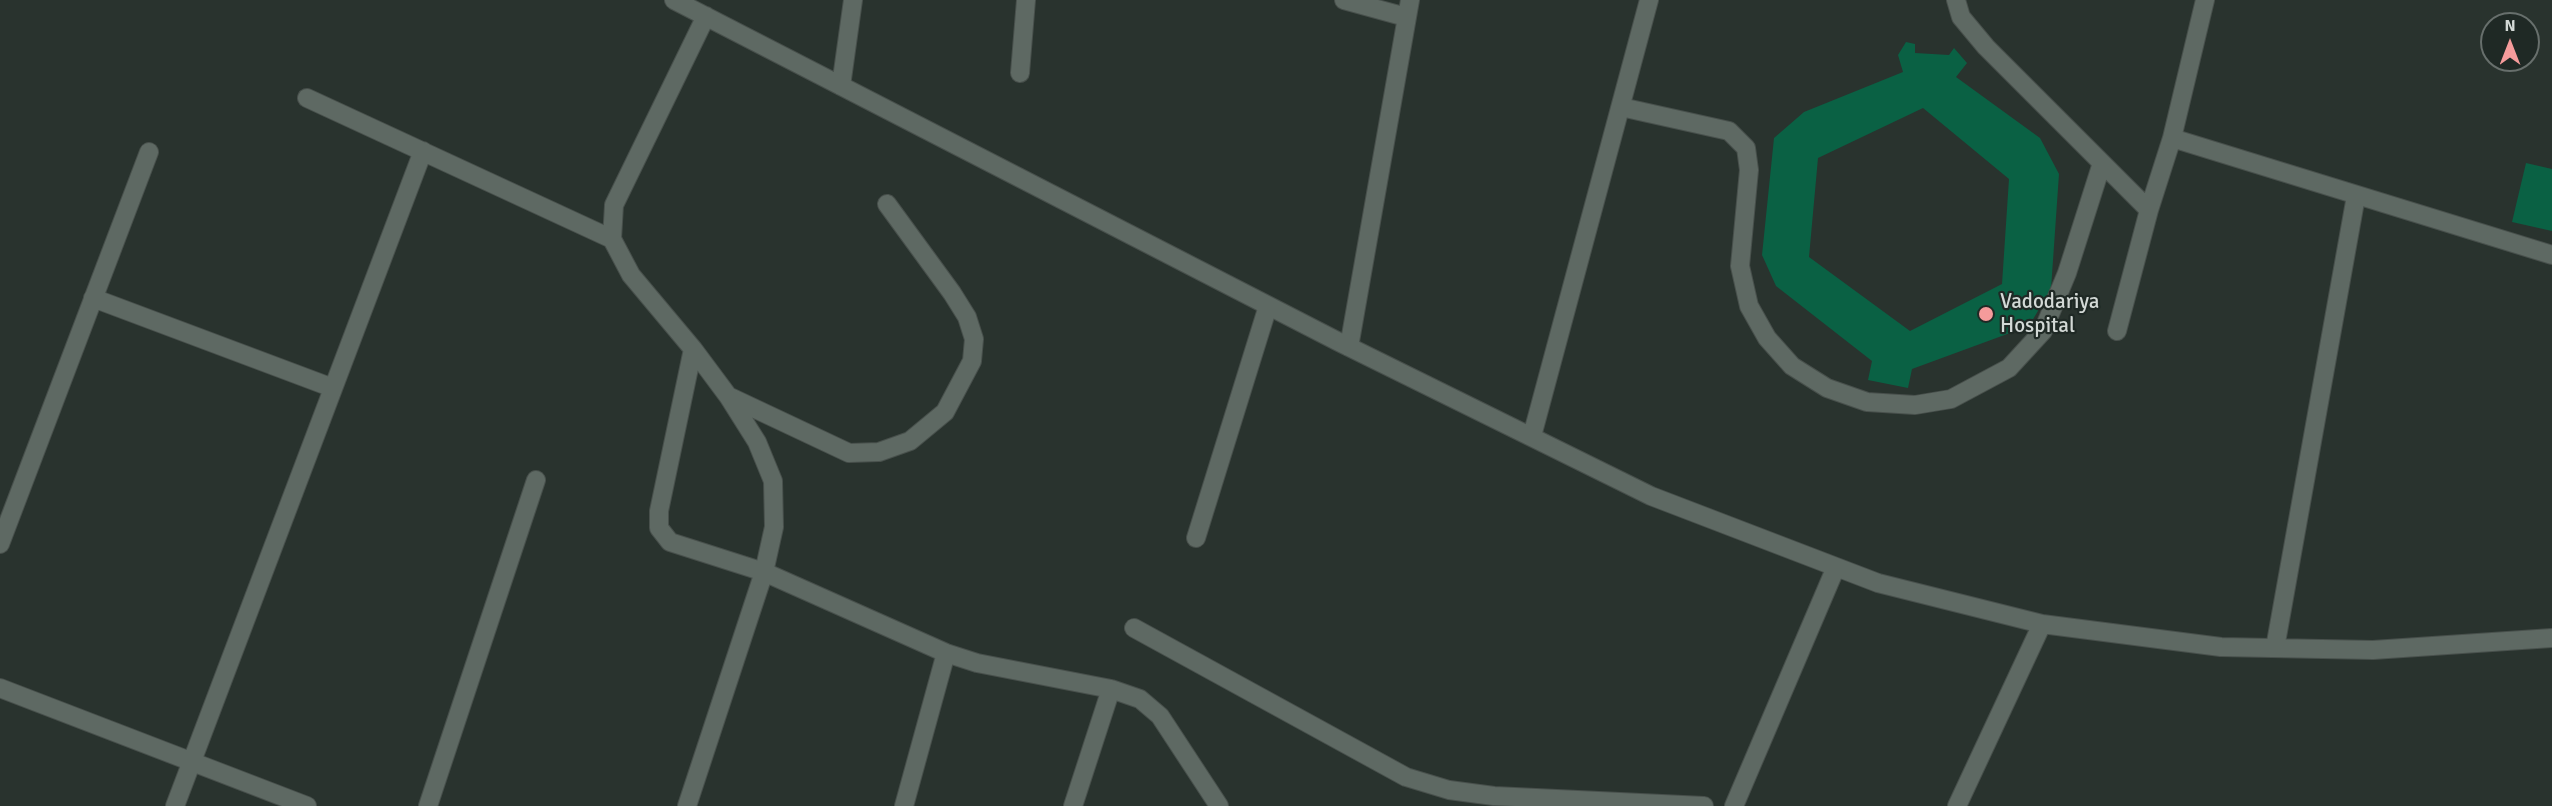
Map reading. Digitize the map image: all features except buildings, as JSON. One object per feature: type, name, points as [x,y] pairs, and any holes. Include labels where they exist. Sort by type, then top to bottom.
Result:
[{"type":"street","points":[[674,0],[1268,306],[1651,496],[1878,583],[2042,624],[2221,647],[2373,650],[2552,638]]},
{"type":"street","points":[[841,86],[853,0]]},
{"type":"street","points":[[1020,73],[1026,0]]},
{"type":"street","points":[[1344,0],[1408,8],[1349,347]]},
{"type":"street","points":[[1532,436],[1649,0]]},
{"type":"street","points":[[1956,0],[1961,17],[1986,47],[2149,210]]},
{"type":"street","points":[[2117,332],[2149,210],[2172,138],[2205,0]]},
{"type":"street","points":[[687,806],[764,572],[774,527],[773,481],[757,442],[728,396],[693,349],[631,275],[612,239],[614,205],[706,16]]},
{"type":"street","points":[[307,98],[612,239]]},
{"type":"street","points":[[1621,107],[1729,131],[1746,148],[1749,170],[1740,266],[1749,306],[1767,338],[1792,366],[1827,388],[1868,402],[1915,405],[1951,399],[2009,368],[2043,331],[2067,273],[2103,164]]},
{"type":"street","points":[[2172,138],[2552,255]]},
{"type":"street","points":[[175,806],[423,151]]},
{"type":"street","points":[[0,544],[149,152]]},
{"type":"street","points":[[2275,648],[2356,196]]},
{"type":"street","points":[[728,396],[849,453],[879,452],[910,441],[945,412],[972,361],[974,339],[967,317],[952,293],[887,204]]},
{"type":"street","points":[[93,298],[333,388]]},
{"type":"street","points":[[1196,538],[1268,306]]},
{"type":"street","points":[[693,349],[659,511],[659,528],[670,542],[764,572],[946,653],[977,663],[1111,689],[1140,699],[1160,716],[1219,806]]},
{"type":"street","points":[[428,806],[536,480]]},
{"type":"street","points":[[1734,806],[1836,567]]},
{"type":"street","points":[[1957,806],[2042,624]]},
{"type":"street","points":[[1134,628],[1406,777],[1449,790],[1494,796],[1704,806]]},
{"type":"street","points":[[904,806],[946,653]]},
{"type":"street","points":[[0,688],[307,806]]},
{"type":"street","points":[[1073,806],[1111,689]]},
{"type":"place","name":"Vadodariya Hospital","points":[[1986,314]]}]
